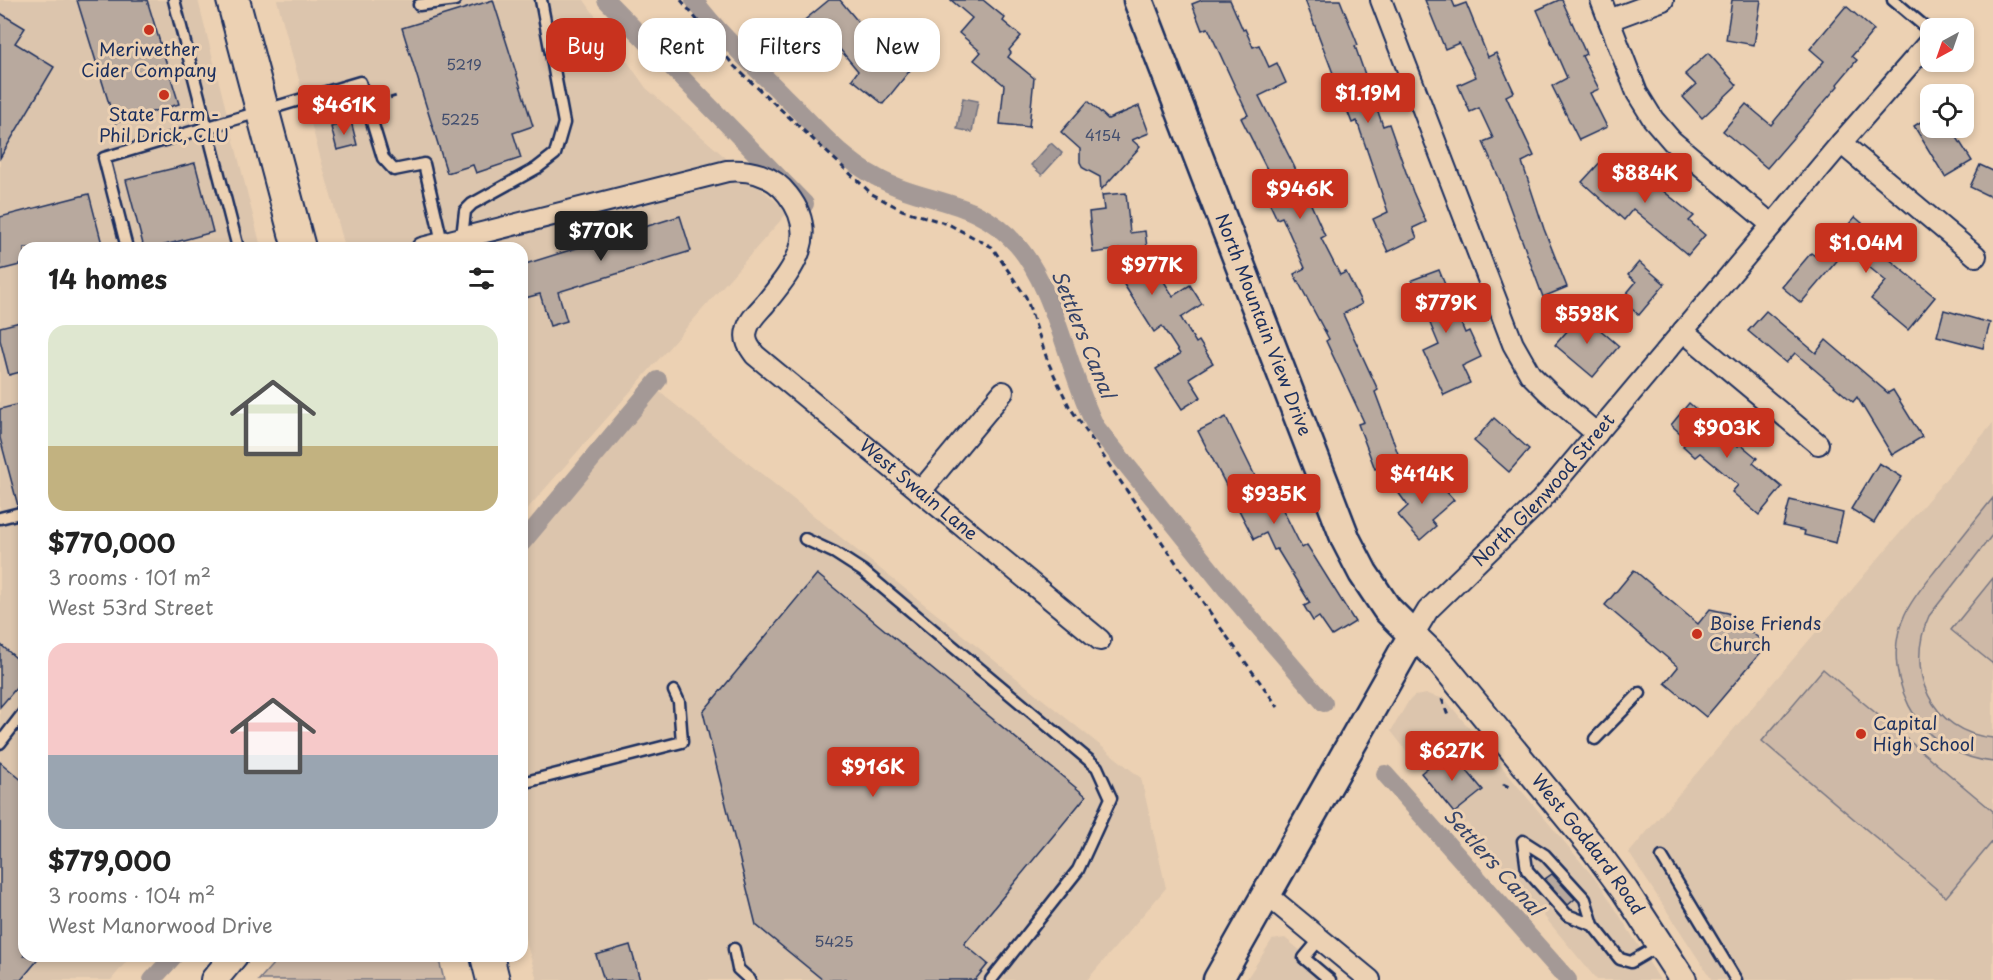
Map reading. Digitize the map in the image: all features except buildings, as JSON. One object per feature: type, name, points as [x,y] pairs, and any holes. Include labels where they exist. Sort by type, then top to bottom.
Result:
[{"type":"main road","points":[[233,0],[297,242]]},
{"type":"main road","name":"North Mountain View Drive","points":[[1138,0],[1346,540],[1363,573],[1387,609],[1413,635]]},
{"type":"main road","name":"North Glenwood Street","points":[[1218,980],[1413,635]]},
{"type":"main road","points":[[488,962],[493,980]]},
{"type":"street","points":[[1381,0],[1513,344],[1530,374],[1597,434]]},
{"type":"street","points":[[1601,0],[1637,93],[1653,119],[1672,141],[1772,225]]},
{"type":"street","points":[[1609,20],[1663,0]]},
{"type":"street","name":"North Glenwood Street","points":[[1413,635],[1428,610],[1541,500],[1840,143],[1920,52]]},
{"type":"street","points":[[1840,143],[1976,256]]},
{"type":"street","name":"West Swain Lane","points":[[462,237],[727,171],[756,172],[773,180],[795,203],[803,232],[802,246],[797,262],[751,321],[746,337],[748,346],[755,355],[1100,640]]},
{"type":"street","points":[[442,242],[462,237]]},
{"type":"street","points":[[1683,331],[1818,444]]},
{"type":"street","points":[[920,492],[1003,392]]},
{"type":"street","name":"West Goddard Road","points":[[1413,635],[1441,662],[1471,697],[1595,850],[1625,891],[1683,980]]},
{"type":"street","points":[[1266,894],[1370,980]]},
{"type":"street","points":[[214,980],[229,962]]},
{"type":"lane","points":[[174,0],[236,242]]},
{"type":"lane","points":[[419,5],[455,0]]},
{"type":"lane","points":[[462,237],[465,211],[472,204],[537,168],[555,154],[564,123],[541,0]]},
{"type":"lane","points":[[1893,0],[1920,23]]},
{"type":"lane","points":[[125,242],[104,158],[360,82],[383,158],[394,170],[424,164],[442,242]]},
{"type":"lane","points":[[0,518],[18,514]]},
{"type":"lane","points":[[804,539],[835,553],[863,571],[1097,767],[1111,798],[1078,870],[990,980]]},
{"type":"lane","points":[[528,781],[682,742],[679,702],[674,691]]},
{"type":"lane","points":[[1595,740],[1640,693]]},
{"type":"lane","points":[[0,743],[18,720]]},
{"type":"lane","points":[[1593,925],[1567,915],[1527,870],[1523,841],[1545,855],[1585,899],[1593,925],[1620,959],[1627,962],[1636,960],[1660,945]]},
{"type":"lane","points":[[1662,857],[1736,980]]},
{"type":"lane","points":[[1319,940],[1304,958],[1330,980]]},
{"type":"lane","points":[[734,949],[738,969],[750,980]]},
{"type":"path","points":[[681,0],[734,66],[872,194],[902,210],[948,224],[993,248],[1026,297],[1048,362],[1069,406],[1220,627],[1278,706]]},
{"type":"path","points":[[375,102],[396,96]]},
{"type":"path","points":[[1442,699],[1448,716]]},
{"type":"path","points":[[1503,784],[1511,788]]},
{"type":"shaded area","points":[[0,0],[198,0],[260,242],[18,242],[18,962],[126,962],[111,980],[0,980]]},
{"type":"shaded area","points":[[277,0],[584,0],[597,18],[546,18],[546,72],[626,72],[626,60],[646,88],[788,212],[528,508],[528,242],[344,242]]},
{"type":"shaded area","points":[[963,98],[978,101],[972,132],[957,129]]},
{"type":"shaded area","points":[[1051,143],[1062,153],[1042,175],[1031,165]]},
{"type":"shaded area","points":[[657,390],[1141,778],[1166,888],[1087,980],[537,980],[528,948],[528,540]]},
{"type":"shaded area","name":"Capital High School","points":[[1993,423],[1993,980],[1712,980],[1629,853]]},
{"type":"shaded area","points":[[1993,498],[1993,534],[1929,616],[1922,637],[1920,657],[1922,677],[1928,695],[1939,711],[1953,724],[1971,734],[1993,738],[1993,762],[1971,757],[1950,748],[1923,727],[1909,706],[1904,693],[1896,654],[1900,627],[1913,600]]},
{"type":"shaded area","points":[[1993,578],[1993,664],[1951,630]]},
{"type":"shaded area","points":[[1823,669],[1993,811],[1993,841],[1946,897],[1762,741]]},
{"type":"shaded area","points":[[1427,694],[1445,699],[1601,886],[1660,980],[1597,980],[1467,823],[1464,825],[1391,731],[1408,702],[1414,696]]},
{"type":"shaded area","points":[[1285,938],[1336,980],[1246,980],[1272,940]]},
{"type":"shaded area","points":[[275,962],[440,962],[444,980],[259,980]]},
{"type":"waterway","points":[[606,0],[805,204]]},
{"type":"waterway","name":"Settlers Canal","points":[[694,0],[737,50],[827,140],[851,160],[876,177],[895,186],[968,210],[985,218],[1001,229],[1017,245],[1042,284],[1077,382],[1096,427],[1227,590],[1324,703]]},
{"type":"waterway","points":[[528,536],[658,380]]},
{"type":"waterway","name":"Settlers Canal","points":[[1385,774],[1568,980]]},
{"type":"waterway","points":[[152,980],[168,962]]},
{"type":"place","name":"Meriwether Cider Company","points":[[149,30]]},
{"type":"place","name":"State Farm - Phil Drick, CLU","points":[[164,95]]},
{"type":"place","name":"Boise Friends Church","points":[[1697,634]]},
{"type":"place","name":"Capital High School","points":[[1861,734]]}]
